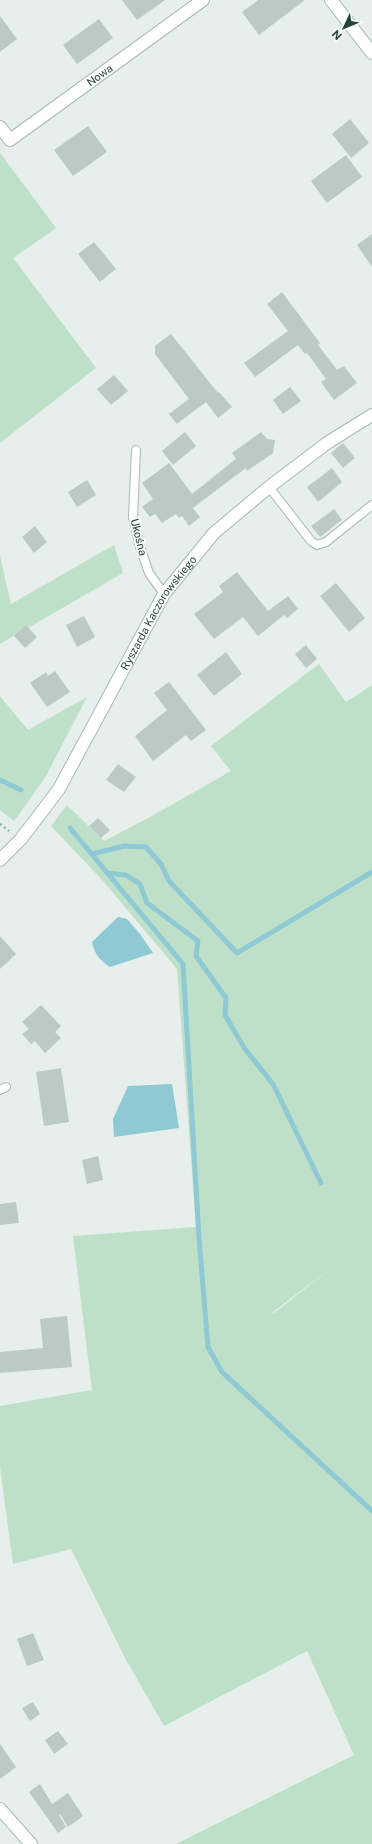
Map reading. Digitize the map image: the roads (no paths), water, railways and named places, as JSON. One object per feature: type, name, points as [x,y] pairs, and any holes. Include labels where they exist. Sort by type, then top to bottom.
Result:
[{"type":"street","name":"Nowa","points":[[0,127],[10,140],[203,0]]},
{"type":"street","points":[[331,0],[372,53]]},
{"type":"street","name":"Ryszarda Kaczorowskiego","points":[[0,860],[21,839],[59,788],[164,594],[214,533],[269,487],[327,443],[372,414]]},
{"type":"street","points":[[0,1809],[31,1844]]},
{"type":"lane","name":"Ukośna","points":[[136,450],[133,517],[140,546],[149,573],[164,594]]},
{"type":"lane","points":[[269,487],[311,541],[317,545],[326,542],[372,505]]},
{"type":"water","points":[[118,917],[127,919],[140,934],[153,953],[110,967],[98,956],[94,950],[92,942]]},
{"type":"water","points":[[172,1084],[179,1128],[114,1137],[113,1119],[128,1086]]},
{"type":"waterway","points":[[0,780],[21,790]]},
{"type":"waterway","points":[[70,828],[183,964],[199,1238],[208,1347],[222,1372],[372,1511]]},
{"type":"waterway","points":[[92,854],[124,846],[146,847],[161,864],[169,881],[237,953],[372,872]]},
{"type":"waterway","points":[[107,873],[126,875],[140,884],[147,903],[198,941],[196,956],[226,998],[225,1015],[245,1049],[273,1084],[321,1183]]}]
